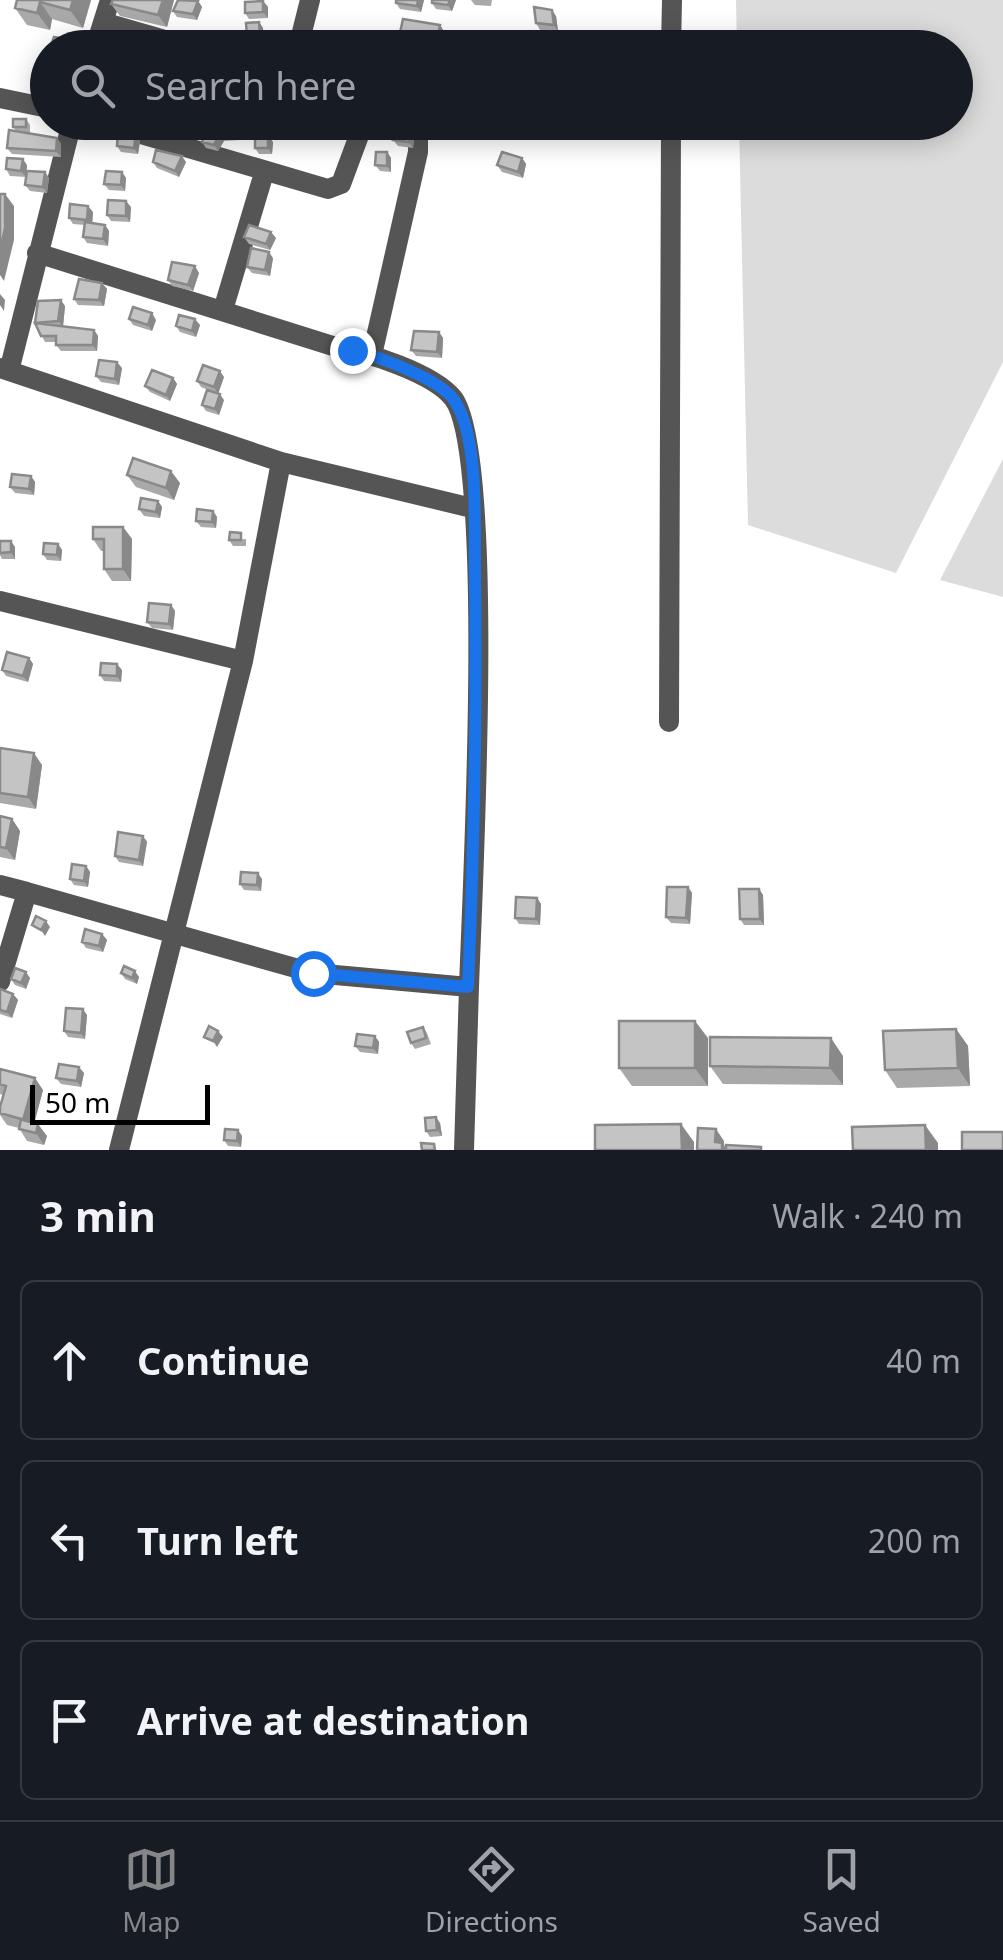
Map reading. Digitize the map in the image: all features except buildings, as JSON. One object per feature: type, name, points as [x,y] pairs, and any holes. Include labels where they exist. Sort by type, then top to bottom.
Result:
[{"type":"street","points":[[101,30],[110,0]]},
{"type":"street","points":[[302,30],[310,0]]},
{"type":"street","points":[[672,0],[672,30]]},
{"type":"street","points":[[103,22],[131,30]]},
{"type":"street","points":[[0,98],[30,104]]},
{"type":"street","points":[[67,140],[4,370],[281,462],[472,508]]},
{"type":"street","points":[[158,140],[314,187],[338,188],[357,140]]},
{"type":"street","points":[[372,354],[418,140]]},
{"type":"street","points":[[669,722],[671,140]]},
{"type":"street","points":[[223,310],[264,173]]},
{"type":"street","points":[[37,253],[372,354],[441,388],[454,400],[466,433],[472,508],[478,743],[464,1150]]},
{"type":"street","points":[[118,1150],[243,661],[281,462]]},
{"type":"street","points":[[0,600],[243,661]]},
{"type":"street","points":[[0,885],[313,973],[468,987]]},
{"type":"street","points":[[0,982],[27,892]]},
{"type":"shaded area","points":[[736,0],[1003,0],[1003,362],[896,573],[748,525],[739,140],[973,140],[973,30],[737,30]]},
{"type":"shaded area","points":[[1003,459],[1003,597],[940,580]]},
{"type":"route","points":[[313,973],[355,980],[468,987],[478,743],[474,542],[466,433],[454,400],[441,388],[372,354],[352,350]]}]
